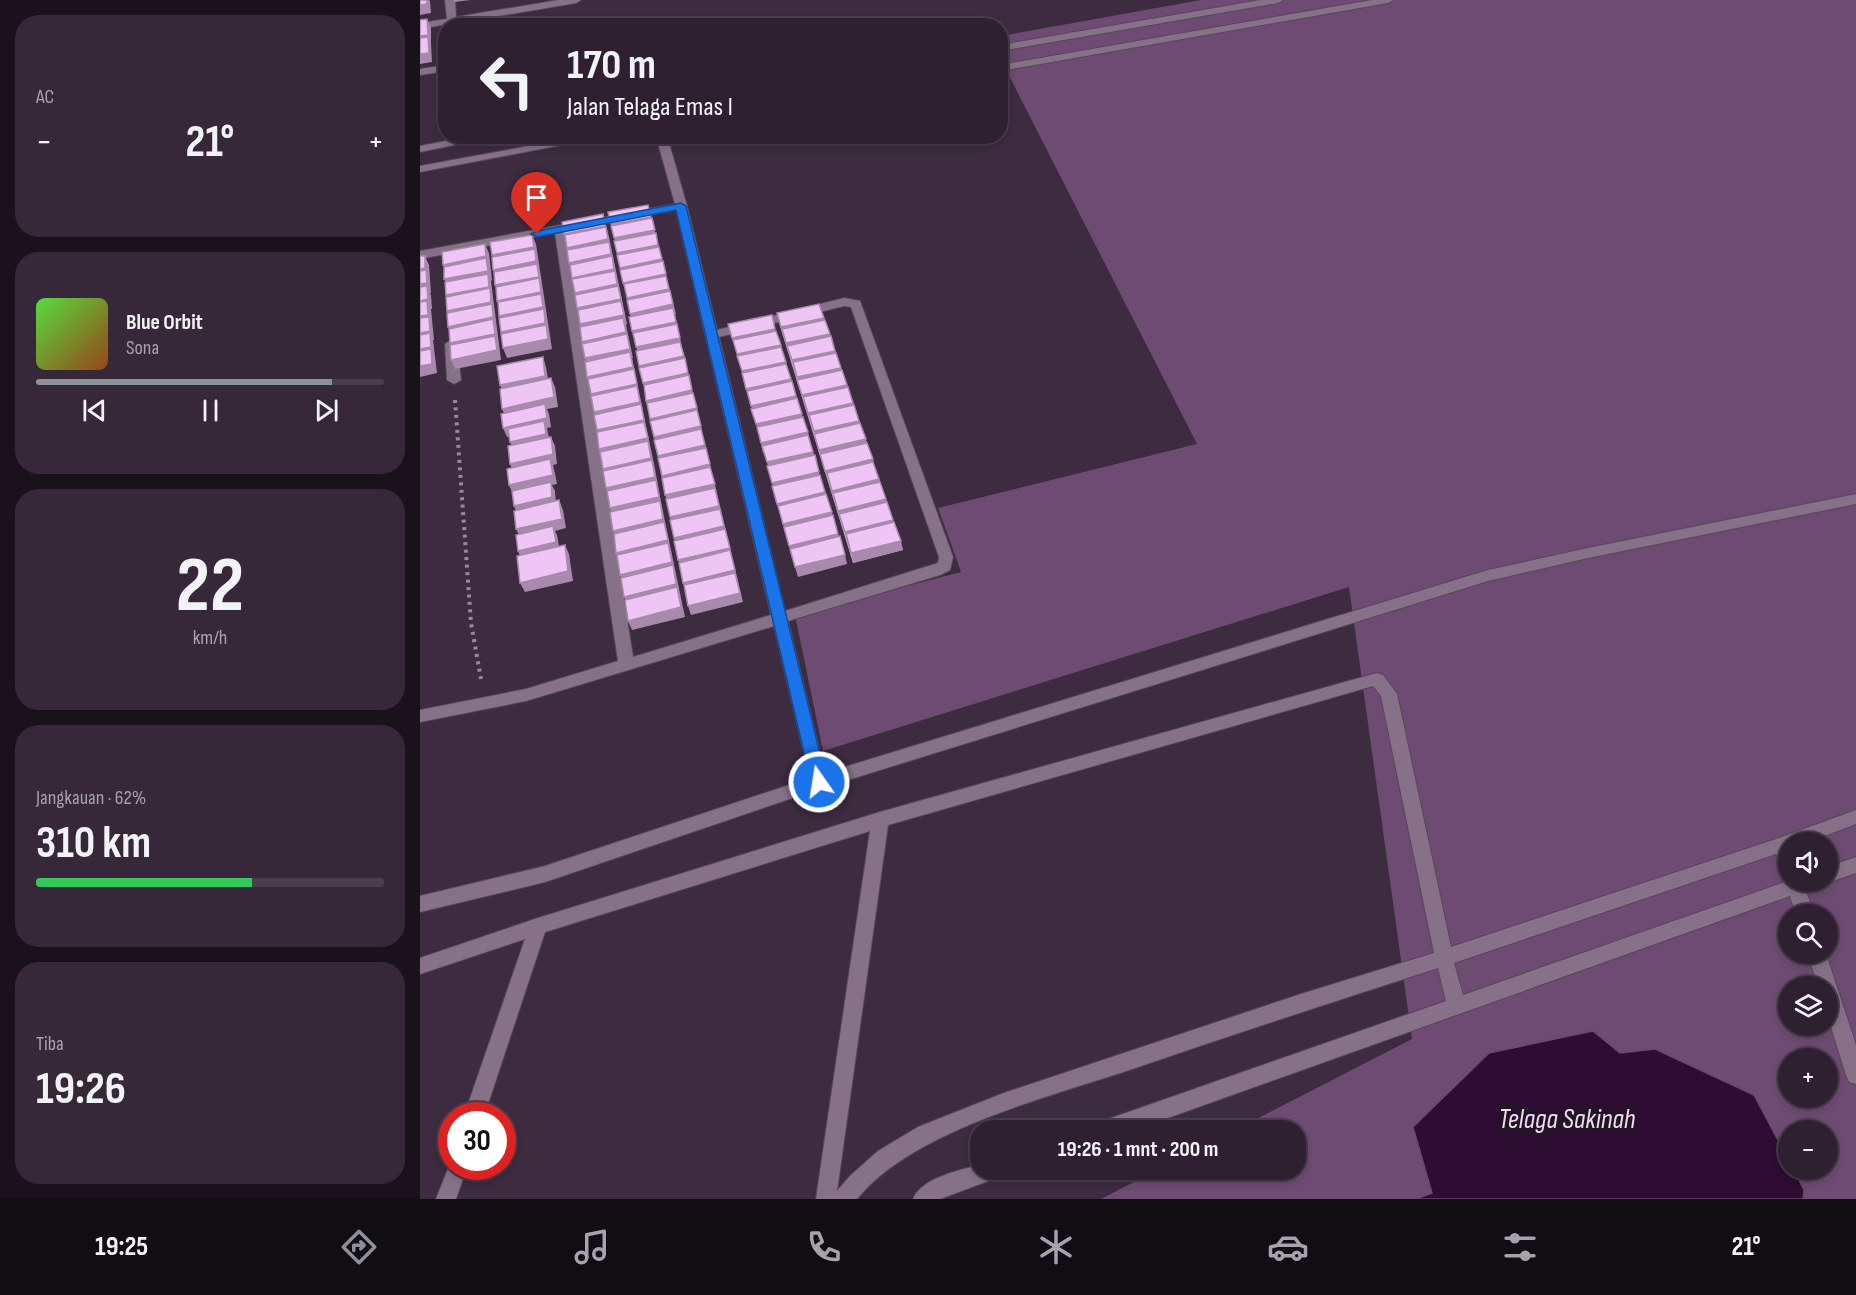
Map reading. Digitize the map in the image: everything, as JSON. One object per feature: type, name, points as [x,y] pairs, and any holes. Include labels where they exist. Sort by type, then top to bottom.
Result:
[{"type":"street","points":[[450,0],[452,18]]},
{"type":"street","points":[[476,18],[554,2],[576,0]]},
{"type":"street","points":[[1008,47],[1278,0]]},
{"type":"street","points":[[1008,67],[1388,0]]},
{"type":"street","points":[[420,26],[438,24]]},
{"type":"street","points":[[420,72],[438,69]]},
{"type":"street","points":[[420,149],[442,144]]},
{"type":"street","points":[[463,144],[465,161]]},
{"type":"street","points":[[420,168],[560,144]]},
{"type":"street","points":[[663,144],[681,206],[819,782]]},
{"type":"street","points":[[420,255],[443,257],[560,229],[681,206]]},
{"type":"street","points":[[560,229],[627,664]]},
{"type":"street","points":[[420,716],[526,695],[780,620],[945,566],[946,557],[856,304],[844,302],[712,335]]},
{"type":"street","points":[[450,333],[454,380]]},
{"type":"street","points":[[420,904],[555,870],[819,782],[1488,576],[1569,557],[1856,499]]},
{"type":"street","points":[[420,966],[538,926],[880,819],[1356,683],[1377,679],[1389,694],[1444,958],[1457,1006]]},
{"type":"street","points":[[1816,832],[1856,817]]},
{"type":"street","points":[[826,1199],[880,819]]},
{"type":"street","points":[[844,1199],[885,1158],[918,1137],[1004,1103],[1778,846]]},
{"type":"street","points":[[1838,871],[1856,865]]},
{"type":"street","points":[[1134,1120],[1778,891]]},
{"type":"street","points":[[479,1102],[538,926]]},
{"type":"street","points":[[1820,964],[1856,1075]]},
{"type":"street","points":[[923,1199],[931,1192],[970,1178]]},
{"type":"street","points":[[446,1199],[453,1180]]},
{"type":"path","points":[[454,380],[471,623],[485,703]]},
{"type":"shaded area","points":[[1201,0],[1856,0],[1856,1199],[1101,1199],[1138,1180],[1306,1180],[1306,1120],[1254,1120],[1412,1039],[1349,587],[823,751],[795,615],[961,572],[938,508],[1197,444],[1008,74],[1008,35]]},
{"type":"water","name":"Telaga Sakinah","points":[[1593,1031],[1620,1053],[1655,1049],[1754,1095],[1778,1140],[1778,1180],[1799,1180],[1804,1190],[1803,1199],[1416,1199],[1432,1193],[1413,1127],[1489,1053]]},
{"type":"building","points":[[420,0],[427,0],[427,4],[420,5]]},
{"type":"building","points":[[427,19],[428,35],[420,36],[420,20]]},
{"type":"building","points":[[428,37],[429,53],[420,54],[420,38]]},
{"type":"building","points":[[648,205],[651,217],[611,224],[608,212]]},
{"type":"building","points":[[603,214],[605,226],[564,234],[562,222]]},
{"type":"building","points":[[652,218],[655,230],[614,238],[611,226]]},
{"type":"building","points":[[606,227],[608,239],[567,248],[565,235]]},
{"type":"building","points":[[656,233],[658,245],[617,253],[614,241]]},
{"type":"building","points":[[532,235],[534,247],[492,255],[490,242]]},
{"type":"building","points":[[609,242],[611,254],[569,263],[567,250]]},
{"type":"building","points":[[485,244],[486,256],[443,265],[442,252]]},
{"type":"building","points":[[659,247],[662,259],[620,268],[617,255]]},
{"type":"building","points":[[535,249],[536,261],[493,270],[492,257]]},
{"type":"building","points":[[420,256],[425,256],[425,268],[420,269]]},
{"type":"building","points":[[612,256],[614,269],[572,278],[570,265]]},
{"type":"building","points":[[486,258],[488,271],[444,279],[444,267]]},
{"type":"building","points":[[663,261],[666,274],[623,283],[620,270]]},
{"type":"building","points":[[537,264],[539,277],[495,285],[494,272]]},
{"type":"building","points":[[426,270],[427,283],[420,284],[420,271]]},
{"type":"building","points":[[615,271],[617,284],[575,293],[572,279]]},
{"type":"building","points":[[488,274],[489,287],[446,295],[445,282]]},
{"type":"building","points":[[666,276],[669,289],[627,298],[624,284]]},
{"type":"building","points":[[539,278],[541,292],[497,301],[496,287]]},
{"type":"building","points":[[427,286],[428,299],[420,301],[420,287]]},
{"type":"building","points":[[618,286],[621,299],[577,308],[575,295]]},
{"type":"building","points":[[490,288],[491,302],[447,311],[446,297]]},
{"type":"building","points":[[670,291],[673,304],[630,314],[627,300]]},
{"type":"building","points":[[541,294],[543,307],[499,316],[498,302]]},
{"type":"building","points":[[427,301],[428,315],[420,316],[420,302]]},
{"type":"building","points":[[621,301],[624,315],[580,324],[578,310]]},
{"type":"building","points":[[492,304],[493,317],[448,327],[447,313]]},
{"type":"building","points":[[819,304],[824,318],[781,327],[777,313]]},
{"type":"building","points":[[673,308],[676,322],[632,331],[629,317]]},
{"type":"building","points":[[544,309],[545,323],[501,332],[499,318]]},
{"type":"building","points":[[772,315],[775,329],[732,338],[728,324]]},
{"type":"building","points":[[429,317],[430,331],[420,333],[420,318]]},
{"type":"building","points":[[623,318],[626,332],[582,342],[580,327]]},
{"type":"building","points":[[493,319],[495,334],[450,343],[449,329]]},
{"type":"building","points":[[825,320],[830,334],[786,343],[782,329]]},
{"type":"building","points":[[677,324],[680,338],[636,347],[633,333]]},
{"type":"building","points":[[546,325],[548,339],[503,348],[501,334]]},
{"type":"building","points":[[776,331],[781,345],[737,354],[733,340]]},
{"type":"building","points":[[430,333],[431,347],[420,349],[420,335]]},
{"type":"building","points":[[627,334],[630,349],[585,358],[582,344]]},
{"type":"building","points":[[495,336],[497,350],[451,360],[450,345]]},
{"type":"building","points":[[831,336],[835,351],[792,360],[787,346]]},
{"type":"building","points":[[680,342],[684,356],[639,366],[636,351]]},
{"type":"building","points":[[781,347],[786,362],[742,371],[737,356]]},
{"type":"building","points":[[431,349],[432,364],[420,366],[420,351]]},
{"type":"building","points":[[630,352],[633,367],[587,377],[585,362]]},
{"type":"building","points":[[836,353],[841,368],[797,377],[793,362]]},
{"type":"building","points":[[543,357],[545,376],[500,385],[497,366]]},
{"type":"building","points":[[685,358],[688,373],[643,383],[639,368]]},
{"type":"building","points":[[786,364],[791,379],[746,389],[742,373]]},
{"type":"building","points":[[634,369],[637,384],[591,394],[588,379]]},
{"type":"building","points":[[842,370],[847,385],[802,395],[797,380]]},
{"type":"building","points":[[689,375],[692,390],[646,401],[644,385]]},
{"type":"building","points":[[551,378],[554,397],[502,409],[500,389]]},
{"type":"building","points":[[792,381],[796,396],[751,406],[747,391]]},
{"type":"building","points":[[637,386],[640,402],[594,412],[591,396]]},
{"type":"building","points":[[848,387],[853,403],[808,413],[803,397]]},
{"type":"building","points":[[693,393],[697,408],[650,419],[647,403]]},
{"type":"building","points":[[797,398],[802,414],[756,424],[751,409]]},
{"type":"building","points":[[545,404],[547,418],[503,428],[501,414]]},
{"type":"building","points":[[641,404],[644,420],[597,430],[594,415]]},
{"type":"building","points":[[854,405],[859,421],[814,431],[809,415]]},
{"type":"building","points":[[697,410],[701,426],[654,437],[650,421]]},
{"type":"building","points":[[803,417],[808,432],[761,443],[757,427]]},
{"type":"building","points":[[544,421],[546,434],[510,442],[508,429]]},
{"type":"building","points":[[644,422],[648,438],[599,449],[597,432]]},
{"type":"building","points":[[860,423],[866,439],[819,450],[814,434]]},
{"type":"building","points":[[701,429],[705,445],[658,456],[654,440]]},
{"type":"building","points":[[808,435],[813,452],[767,462],[762,446]]},
{"type":"building","points":[[551,437],[553,454],[510,464],[508,446]]},
{"type":"building","points":[[648,441],[651,458],[603,469],[600,452]]},
{"type":"building","points":[[867,443],[873,459],[825,471],[820,454]]},
{"type":"building","points":[[706,448],[710,464],[662,476],[658,458]]},
{"type":"building","points":[[815,455],[819,472],[772,483],[767,466]]},
{"type":"building","points":[[550,459],[553,475],[509,485],[507,469]]},
{"type":"building","points":[[652,460],[655,477],[606,488],[603,471]]},
{"type":"building","points":[[873,462],[879,479],[832,491],[827,473]]},
{"type":"building","points":[[710,467],[715,484],[665,495],[662,478]]},
{"type":"building","points":[[820,475],[825,492],[777,504],[772,486]]},
{"type":"building","points":[[656,480],[659,497],[610,508],[607,491]]},
{"type":"building","points":[[551,482],[552,497],[514,506],[512,491]]},
{"type":"building","points":[[880,482],[886,499],[838,511],[833,493]]},
{"type":"building","points":[[715,488],[719,506],[670,517],[666,499]]},
{"type":"building","points":[[826,494],[832,512],[783,524],[778,506]]},
{"type":"building","points":[[559,500],[562,519],[516,529],[514,511]]},
{"type":"building","points":[[660,501],[663,519],[613,531],[610,512]]},
{"type":"building","points":[[887,502],[893,520],[845,532],[839,514]]},
{"type":"building","points":[[720,509],[724,526],[674,538],[670,520]]},
{"type":"building","points":[[833,515],[838,534],[789,546],[784,527]]},
{"type":"building","points":[[664,522],[668,540],[616,553],[614,534]]},
{"type":"building","points":[[894,522],[901,541],[851,553],[846,534]]},
{"type":"building","points":[[553,526],[556,542],[518,551],[516,535]]},
{"type":"building","points":[[725,529],[730,548],[678,560],[674,541]]},
{"type":"building","points":[[840,536],[845,555],[795,567],[790,549]]},
{"type":"building","points":[[668,543],[672,562],[620,575],[617,555]]},
{"type":"building","points":[[565,545],[568,571],[520,583],[517,556]]},
{"type":"building","points":[[730,550],[735,570],[683,583],[679,563]]},
{"type":"building","points":[[673,565],[676,584],[624,597],[621,578]]},
{"type":"building","points":[[735,573],[740,593],[688,606],[684,585]]},
{"type":"building","points":[[677,587],[681,607],[628,621],[625,600]]},
{"type":"route","points":[[537,234],[681,206],[819,782]]}]
